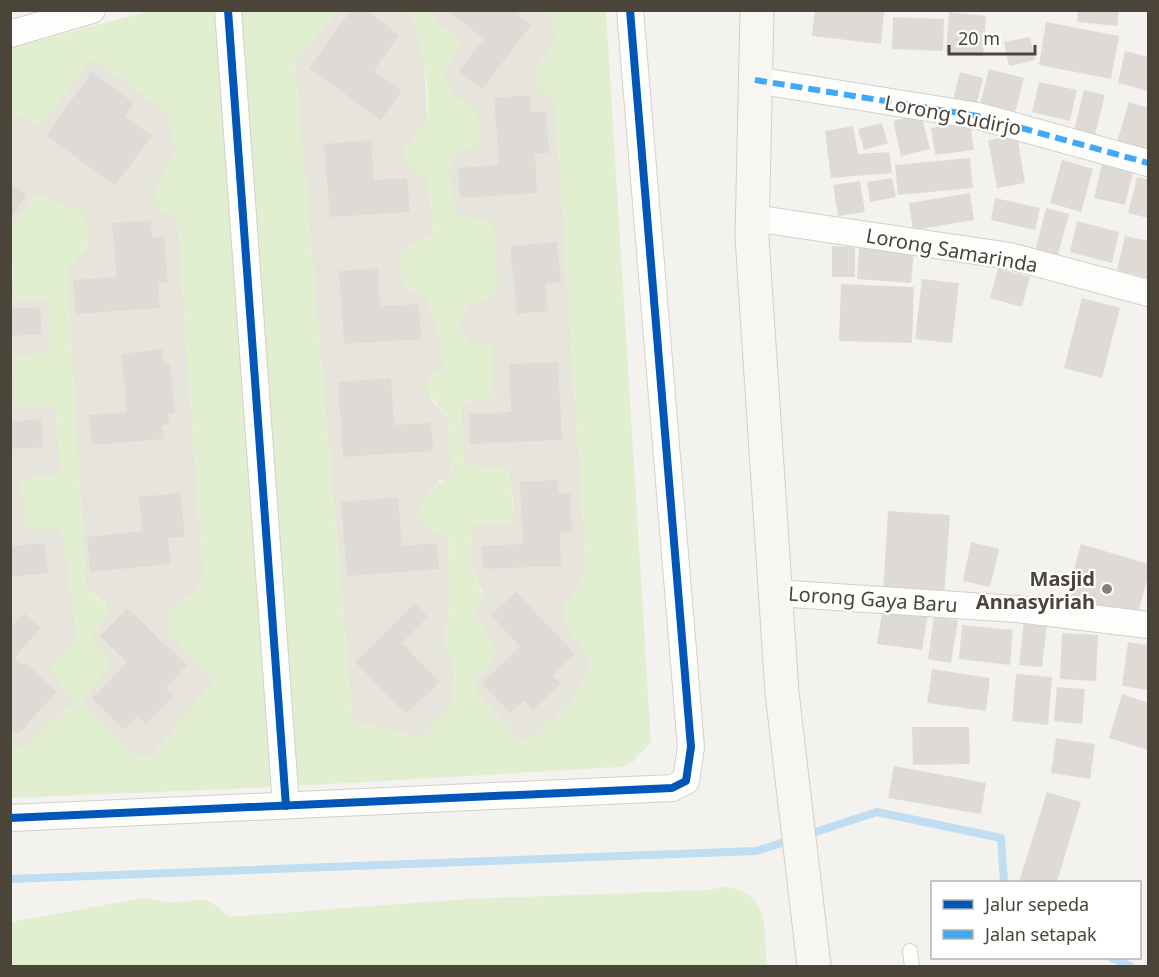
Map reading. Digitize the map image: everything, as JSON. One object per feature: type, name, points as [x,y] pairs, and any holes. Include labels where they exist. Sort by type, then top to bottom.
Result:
[{"type":"main road","points":[[757,10],[752,218],[782,693],[814,966]]},
{"type":"street","points":[[10,33],[92,10]]},
{"type":"street","points":[[228,10],[286,806]]},
{"type":"street","points":[[10,818],[672,788],[686,781],[691,747],[630,10]]},
{"type":"street","name":"Lorong Sudirjo","points":[[755,80],[978,116],[1149,163]]},
{"type":"street","name":"Lorong Samarinda","points":[[752,218],[1010,256],[1149,293]]},
{"type":"street","name":"Lorong Gaya Baru","points":[[776,593],[1016,609],[1149,624]]},
{"type":"lane","points":[[910,951],[912,966]]},
{"type":"shaded area","points":[[338,10],[410,11],[424,58],[427,115],[423,128],[404,149],[406,163],[428,180],[433,234],[410,247],[402,284],[427,298],[436,322],[444,367],[432,374],[430,398],[448,419],[451,478],[438,481],[423,525],[448,536],[450,600],[444,644],[454,668],[455,682],[449,708],[420,739],[353,721],[295,62]]},
{"type":"shaded area","points":[[426,11],[550,11],[553,19],[555,41],[534,73],[539,88],[555,103],[586,569],[579,588],[564,604],[568,625],[592,665],[569,704],[527,742],[520,740],[472,687],[498,653],[484,634],[474,610],[483,593],[470,564],[473,525],[512,522],[514,508],[509,472],[505,468],[464,466],[461,403],[488,398],[494,343],[467,343],[459,324],[467,305],[481,301],[494,223],[456,214],[448,175],[449,162],[453,157],[478,143],[473,107],[456,98],[443,74],[460,46]]},
{"type":"shaded area","points":[[92,58],[167,112],[176,150],[153,193],[177,217],[203,576],[197,592],[169,610],[214,681],[150,758],[130,753],[80,703],[90,638],[106,604],[86,589],[67,270],[87,247],[89,235],[85,219],[82,213],[37,194],[11,230],[11,112],[39,126]]},
{"type":"shaded area","points":[[10,255],[15,299],[49,298],[50,354],[15,406],[55,407],[61,474],[21,481],[26,529],[62,529],[78,641],[73,704],[20,750],[10,740]]},
{"type":"green space","points":[[149,11],[338,11],[295,62],[353,721],[420,739],[449,708],[455,682],[454,668],[444,644],[450,600],[448,536],[423,525],[416,514],[429,491],[438,483],[451,477],[448,419],[424,386],[432,374],[444,367],[436,322],[427,298],[402,284],[400,256],[410,247],[433,234],[428,180],[406,163],[404,149],[424,125],[428,103],[424,63],[410,11],[426,11],[458,40],[460,46],[443,74],[456,98],[473,107],[482,123],[481,137],[478,143],[453,157],[448,175],[456,214],[494,222],[498,288],[488,298],[467,305],[459,324],[467,343],[494,343],[493,393],[488,398],[461,403],[464,465],[505,468],[509,472],[514,516],[512,522],[473,525],[470,564],[484,599],[474,610],[484,634],[498,653],[472,687],[520,740],[527,742],[569,704],[592,665],[562,611],[564,604],[579,588],[586,569],[555,103],[539,88],[534,73],[555,41],[550,11],[606,11],[651,742],[633,762],[620,767],[295,786],[11,798],[11,740],[20,750],[73,704],[49,668],[78,640],[62,529],[25,529],[21,481],[61,473],[55,407],[15,406],[14,355],[50,353],[49,298],[15,299],[10,230],[37,194],[82,213],[89,231],[84,251],[67,270],[86,589],[112,611],[90,638],[112,663],[81,703],[130,753],[150,758],[214,681],[167,632],[169,610],[197,592],[203,576],[177,217],[162,211],[153,193],[176,150],[167,112],[92,58],[39,126],[11,112],[11,48]]},
{"type":"green space","points":[[723,887],[739,890],[750,896],[757,904],[764,925],[767,966],[11,966],[11,922],[144,898],[170,902],[203,900],[221,909],[229,917],[466,899],[709,890]]},
{"type":"building","points":[[351,10],[366,10],[399,35],[374,71],[402,91],[381,120],[309,68]]},
{"type":"building","points":[[446,10],[521,10],[518,15],[531,25],[482,89],[459,71],[484,39]]},
{"type":"building","points":[[815,10],[884,10],[881,44],[812,36]]},
{"type":"building","points":[[1078,10],[1119,10],[1117,26],[1077,22]]},
{"type":"building","points":[[949,12],[986,16],[983,56],[946,53]]},
{"type":"building","points":[[893,17],[944,19],[943,51],[892,49]]},
{"type":"building","points":[[1046,22],[1119,36],[1111,79],[1039,65]]},
{"type":"building","points":[[1030,37],[1035,60],[1009,66],[1004,42]]},
{"type":"building","points":[[1125,51],[1148,57],[1148,91],[1118,83]]},
{"type":"building","points":[[989,69],[1024,78],[1014,117],[979,108]]},
{"type":"building","points":[[92,72],[134,103],[125,116],[152,136],[115,186],[46,135]]},
{"type":"building","points":[[960,72],[983,78],[976,106],[953,100]]},
{"type":"building","points":[[1039,82],[1077,90],[1070,121],[1032,112]]},
{"type":"building","points":[[1084,90],[1105,95],[1093,143],[1072,138]]},
{"type":"building","points":[[530,95],[531,112],[546,111],[549,153],[535,154],[537,193],[460,198],[458,168],[499,165],[494,98]]},
{"type":"building","points":[[1129,102],[1148,108],[1146,154],[1116,145]]},
{"type":"building","points":[[921,114],[930,149],[901,156],[893,121]]},
{"type":"building","points":[[970,122],[974,150],[935,155],[931,128]]},
{"type":"building","points":[[882,123],[888,143],[864,150],[858,129]]},
{"type":"building","points":[[853,126],[858,154],[889,152],[892,173],[831,178],[825,131]]},
{"type":"building","points":[[1017,135],[1025,183],[997,188],[988,140]]},
{"type":"building","points":[[371,140],[374,180],[407,178],[410,212],[330,217],[324,144]]},
{"type":"building","points":[[970,158],[973,188],[898,195],[895,165]]},
{"type":"building","points":[[1062,160],[1093,169],[1081,212],[1050,203]]},
{"type":"building","points":[[1103,160],[1134,168],[1125,205],[1094,198]]},
{"type":"building","points":[[1137,177],[1148,179],[1148,218],[1128,213]]},
{"type":"building","points":[[892,178],[896,197],[870,202],[867,182]]},
{"type":"building","points":[[860,181],[865,212],[838,216],[833,185]]},
{"type":"building","points":[[10,184],[27,194],[10,221]]},
{"type":"building","points":[[970,193],[974,220],[913,230],[909,203]]},
{"type":"building","points":[[995,198],[1040,208],[1035,230],[991,220]]},
{"type":"building","points":[[1046,208],[1069,214],[1057,258],[1035,252]]},
{"type":"building","points":[[151,220],[152,237],[164,237],[168,282],[158,282],[160,308],[76,314],[73,280],[117,277],[112,223]]},
{"type":"building","points":[[1077,221],[1119,232],[1112,263],[1070,252]]},
{"type":"building","points":[[1125,236],[1148,241],[1148,278],[1117,270]]},
{"type":"building","points":[[557,242],[561,282],[545,284],[548,311],[517,314],[510,246]]},
{"type":"building","points":[[832,246],[855,247],[855,277],[832,277]]},
{"type":"building","points":[[859,248],[914,253],[911,283],[857,279]]},
{"type":"building","points":[[378,268],[380,306],[419,304],[421,339],[344,344],[339,271]]},
{"type":"building","points":[[998,268],[1030,277],[1022,307],[990,298]]},
{"type":"building","points":[[922,279],[959,283],[952,343],[915,339]]},
{"type":"building","points":[[841,284],[914,287],[912,343],[839,341]]},
{"type":"building","points":[[1082,298],[1120,308],[1102,378],[1064,368]]},
{"type":"building","points":[[40,307],[42,334],[10,336],[10,309]]},
{"type":"building","points":[[162,349],[163,363],[170,363],[175,413],[168,413],[169,425],[162,425],[164,439],[92,445],[89,415],[127,412],[121,354]]},
{"type":"building","points":[[558,362],[562,440],[470,444],[469,414],[511,412],[509,364]]},
{"type":"building","points":[[391,378],[394,425],[431,423],[433,451],[343,457],[338,382]]},
{"type":"building","points":[[41,419],[43,447],[10,449],[10,422]]},
{"type":"building","points":[[558,480],[558,494],[570,493],[572,532],[560,533],[561,566],[483,569],[481,546],[523,544],[520,482]]},
{"type":"building","points":[[180,493],[185,537],[168,538],[171,564],[90,572],[87,537],[142,531],[139,497]]},
{"type":"building","points":[[398,497],[402,546],[437,543],[439,569],[347,576],[341,502]]},
{"type":"building","points":[[888,511],[950,515],[944,597],[883,593]]},
{"type":"building","points":[[971,542],[999,549],[990,587],[963,581]]},
{"type":"building","points":[[45,543],[48,573],[10,577],[10,546]]},
{"type":"building","name":"Masjid Annasyiriah","points":[[1081,544],[1148,564],[1148,576],[1136,621],[1065,601]]},
{"type":"building","points":[[516,592],[575,654],[553,675],[561,683],[533,710],[524,700],[510,713],[482,683],[520,647],[491,615]]},
{"type":"building","points":[[415,603],[428,617],[402,643],[440,682],[406,714],[355,662]]},
{"type":"building","points":[[883,606],[928,613],[922,650],[877,644]]},
{"type":"building","points":[[127,608],[187,665],[166,688],[174,696],[146,724],[138,716],[124,730],[92,699],[127,662],[100,636]]},
{"type":"building","points":[[24,613],[41,628],[14,658],[22,665],[25,662],[57,692],[18,734],[10,728],[10,628]]},
{"type":"building","points":[[934,617],[958,620],[951,663],[928,659]]},
{"type":"building","points":[[1024,621],[1047,624],[1042,667],[1019,665]]},
{"type":"building","points":[[962,625],[1013,630],[1010,665],[959,659]]},
{"type":"building","points":[[1062,633],[1098,635],[1096,681],[1060,679]]},
{"type":"building","points":[[1128,642],[1148,645],[1148,690],[1122,686]]},
{"type":"building","points":[[932,669],[990,678],[986,711],[927,703]]},
{"type":"building","points":[[1016,674],[1052,677],[1048,725],[1012,721]]},
{"type":"building","points":[[1057,687],[1085,689],[1082,724],[1054,721]]},
{"type":"building","points":[[1122,694],[1148,703],[1148,750],[1109,738]]},
{"type":"building","points":[[912,727],[969,727],[970,764],[913,765]]},
{"type":"building","points":[[1056,738],[1095,744],[1090,779],[1051,773]]},
{"type":"building","points":[[894,766],[986,783],[981,814],[888,798]]},
{"type":"building","points":[[1047,792],[1081,802],[1057,881],[1019,881]]},
{"type":"waterway","points":[[806,835],[877,812],[1001,838],[1004,881]]},
{"type":"waterway","points":[[10,879],[756,851],[794,839]]},
{"type":"waterway","points":[[1114,959],[1130,966]]},
{"type":"marked path","points":[[755,80],[978,116],[1148,163]]},
{"type":"cycle path","points":[[228,10],[286,806]]},
{"type":"cycle path","points":[[10,818],[672,788],[686,781],[691,747],[630,10]]},
{"type":"place","name":"Masjid Annasyiriah","points":[[1107,589]]}]
